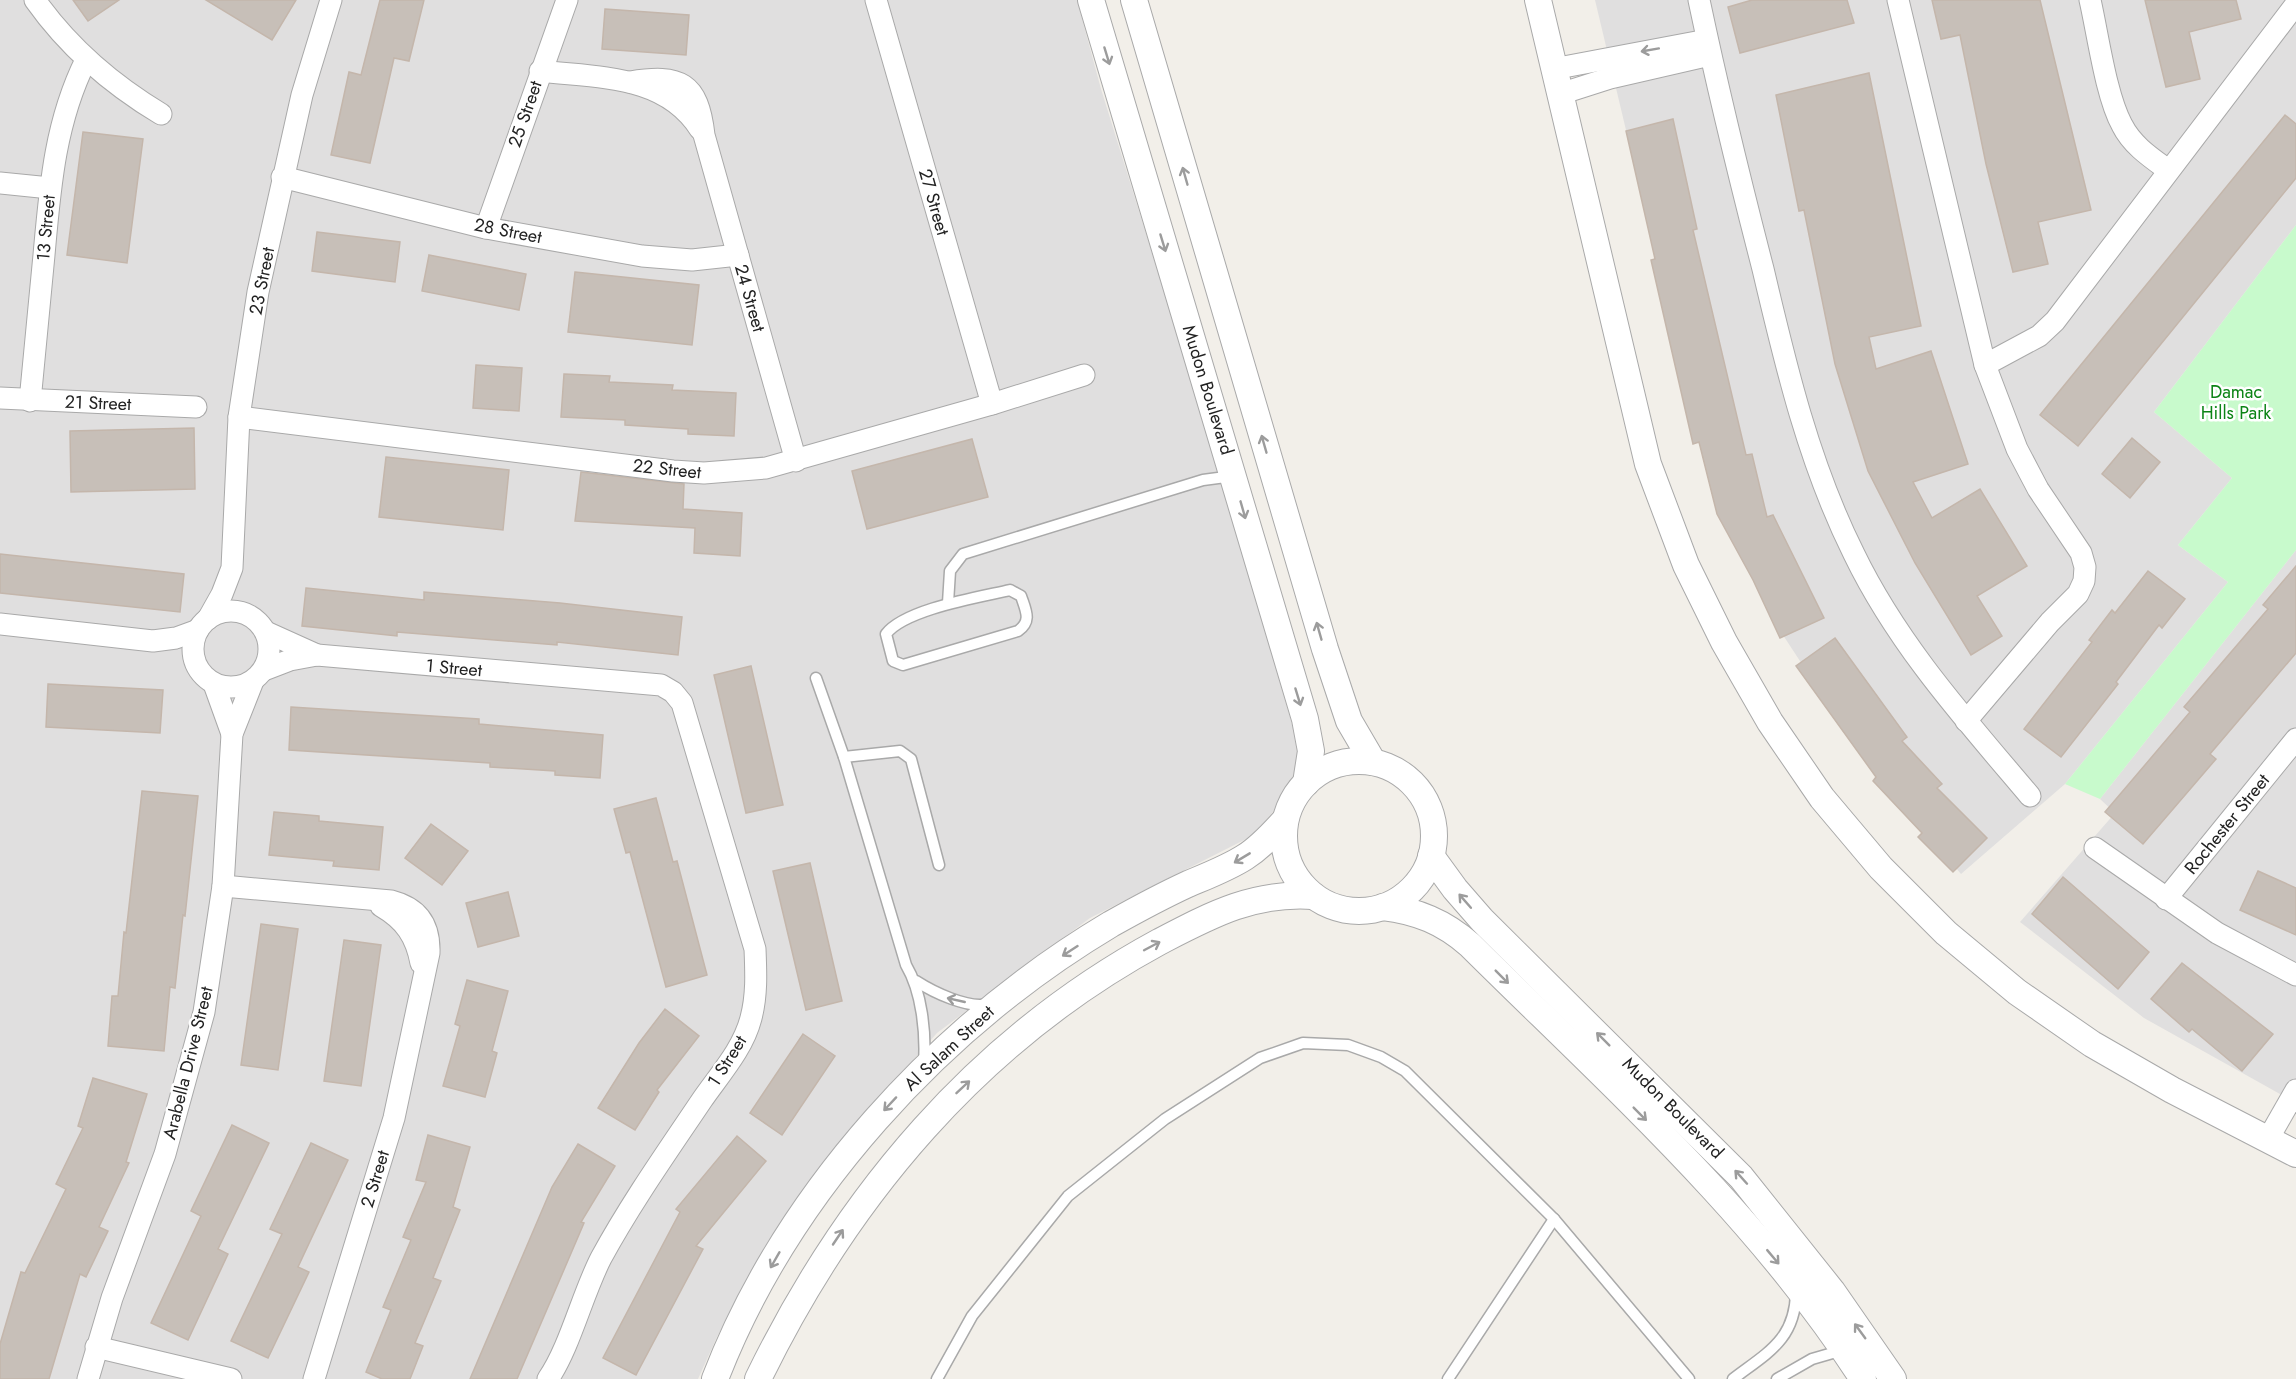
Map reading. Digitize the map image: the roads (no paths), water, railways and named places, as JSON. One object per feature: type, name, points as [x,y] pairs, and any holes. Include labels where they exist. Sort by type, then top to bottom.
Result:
[{"type":"street","points":[[35,0],[86,60],[111,82],[160,114]]},
{"type":"street","name":"23 Street","points":[[232,568],[239,417],[258,292],[302,95],[331,0]]},
{"type":"street","name":"25 Street","points":[[486,228],[567,0]]},
{"type":"street","name":"27 Street","points":[[876,0],[992,404]]},
{"type":"street","name":"Mudon Boulevard","points":[[1091,0],[1309,735],[1310,767],[1306,783]]},
{"type":"street","name":"Mudon Boulevard","points":[[1134,0],[1324,649],[1349,721],[1373,762]]},
{"type":"street","points":[[1538,0],[1648,464],[1686,565],[1724,642],[1770,722],[1822,798],[1881,868],[1955,941],[2016,992],[2092,1044],[2172,1090],[2287,1145],[2296,1090]]},
{"type":"street","points":[[1699,0],[1788,371],[1827,494],[1854,555],[1887,613],[1924,669],[2030,796]]},
{"type":"street","points":[[1898,0],[1985,365],[2017,449],[2062,527],[2081,553],[2085,567],[2084,581],[2078,594],[2050,622],[1966,721]]},
{"type":"street","points":[[2090,0],[2115,108],[2122,126],[2133,142],[2168,170]]},
{"type":"street","points":[[1985,365],[2039,336],[2055,321],[2296,4]]},
{"type":"street","points":[[1553,69],[1709,47]]},
{"type":"street","points":[[1560,94],[1709,47]]},
{"type":"street","name":"13 Street","points":[[30,401],[50,188],[64,110],[86,60]]},
{"type":"street","name":"24 Street","points":[[540,72],[630,82],[675,99],[689,113],[704,135],[796,461]]},
{"type":"street","name":"28 Street","points":[[282,177],[486,228],[667,260],[738,255]]},
{"type":"street","points":[[0,183],[50,188]]},
{"type":"street","name":"22 Street","points":[[239,417],[704,474],[735,473],[796,461],[1084,375]]},
{"type":"street","name":"21 Street","points":[[0,398],[196,407]]},
{"type":"street","points":[[232,568],[251,616],[266,632],[317,655]]},
{"type":"street","points":[[232,568],[222,594],[193,643],[194,657],[206,677],[232,734]]},
{"type":"street","points":[[0,624],[153,641],[176,638],[222,612],[237,611],[251,616]]},
{"type":"street","points":[[232,734],[258,675],[269,658],[266,632]]},
{"type":"street","points":[[153,641],[206,677],[234,687],[290,660],[317,655]]},
{"type":"street","name":"1 Street","points":[[317,655],[627,683],[657,698],[687,727],[755,949],[757,984],[751,1019],[737,1051],[629,1209],[601,1259],[577,1312],[554,1375]]},
{"type":"street","name":"Arabella Drive Street","points":[[88,1379],[96,1347],[165,1154],[204,1012],[223,886],[232,734]]},
{"type":"street","name":"Rochester Street","points":[[2166,900],[2293,747]]},
{"type":"street","points":[[1349,761],[1373,762],[1396,771],[1415,786],[1428,807],[1434,831],[1431,856],[1421,878],[1404,896],[1383,907],[1359,911],[1335,908],[1313,896],[1294,875],[1284,848],[1285,820],[1293,800],[1306,783],[1326,768],[1349,761]]},
{"type":"street","name":"Al Salam Street","points":[[715,1379],[750,1303],[787,1239],[864,1133],[924,1067],[999,1002],[1054,961],[1112,924],[1246,857],[1267,840],[1285,820]]},
{"type":"street","points":[[2095,848],[2166,900],[2217,933],[2296,975]]},
{"type":"street","name":"Mudon Boulevard","points":[[1431,856],[1482,920],[1741,1177],[1832,1291],[1893,1379]]},
{"type":"street","name":"2 Street","points":[[223,886],[371,900],[392,913],[408,927],[418,945],[423,976],[394,1118],[314,1379]]},
{"type":"street","points":[[758,1379],[802,1294],[861,1203],[908,1144],[1015,1040],[1074,994],[1137,954],[1203,919],[1263,897],[1313,896]]},
{"type":"street","name":"Mudon Boulevard","points":[[1383,907],[1421,914],[1455,932],[1470,945],[1702,1176],[1796,1286],[1863,1379]]},
{"type":"street","points":[[96,1347],[231,1379]]},
{"type":"lane","points":[[948,603],[950,571],[963,554],[1203,480],[1233,476]]},
{"type":"lane","points":[[1010,590],[1021,596],[1028,617],[1026,625],[1018,631],[903,665],[893,661],[886,634],[892,626],[948,603],[1010,590]]},
{"type":"lane","points":[[816,678],[844,757],[906,965],[916,981],[924,1040],[924,1067]]},
{"type":"lane","points":[[844,757],[900,751],[910,759],[939,865]]},
{"type":"lane","points":[[916,981],[940,996],[979,1006],[999,1002]]},
{"type":"lane","points":[[937,1379],[972,1316],[1068,1196],[1165,1119],[1260,1058],[1303,1043],[1347,1045],[1381,1057],[1405,1071],[1554,1219],[1689,1379]]},
{"type":"lane","points":[[1448,1379],[1554,1219]]},
{"type":"lane","points":[[1732,1379],[1777,1345],[1790,1330],[1796,1312],[1796,1286]]},
{"type":"lane","points":[[1777,1379],[1812,1359],[1843,1350]]},
{"type":"park label","name":"Damac Hills Park","points":[[2236,402]]}]
